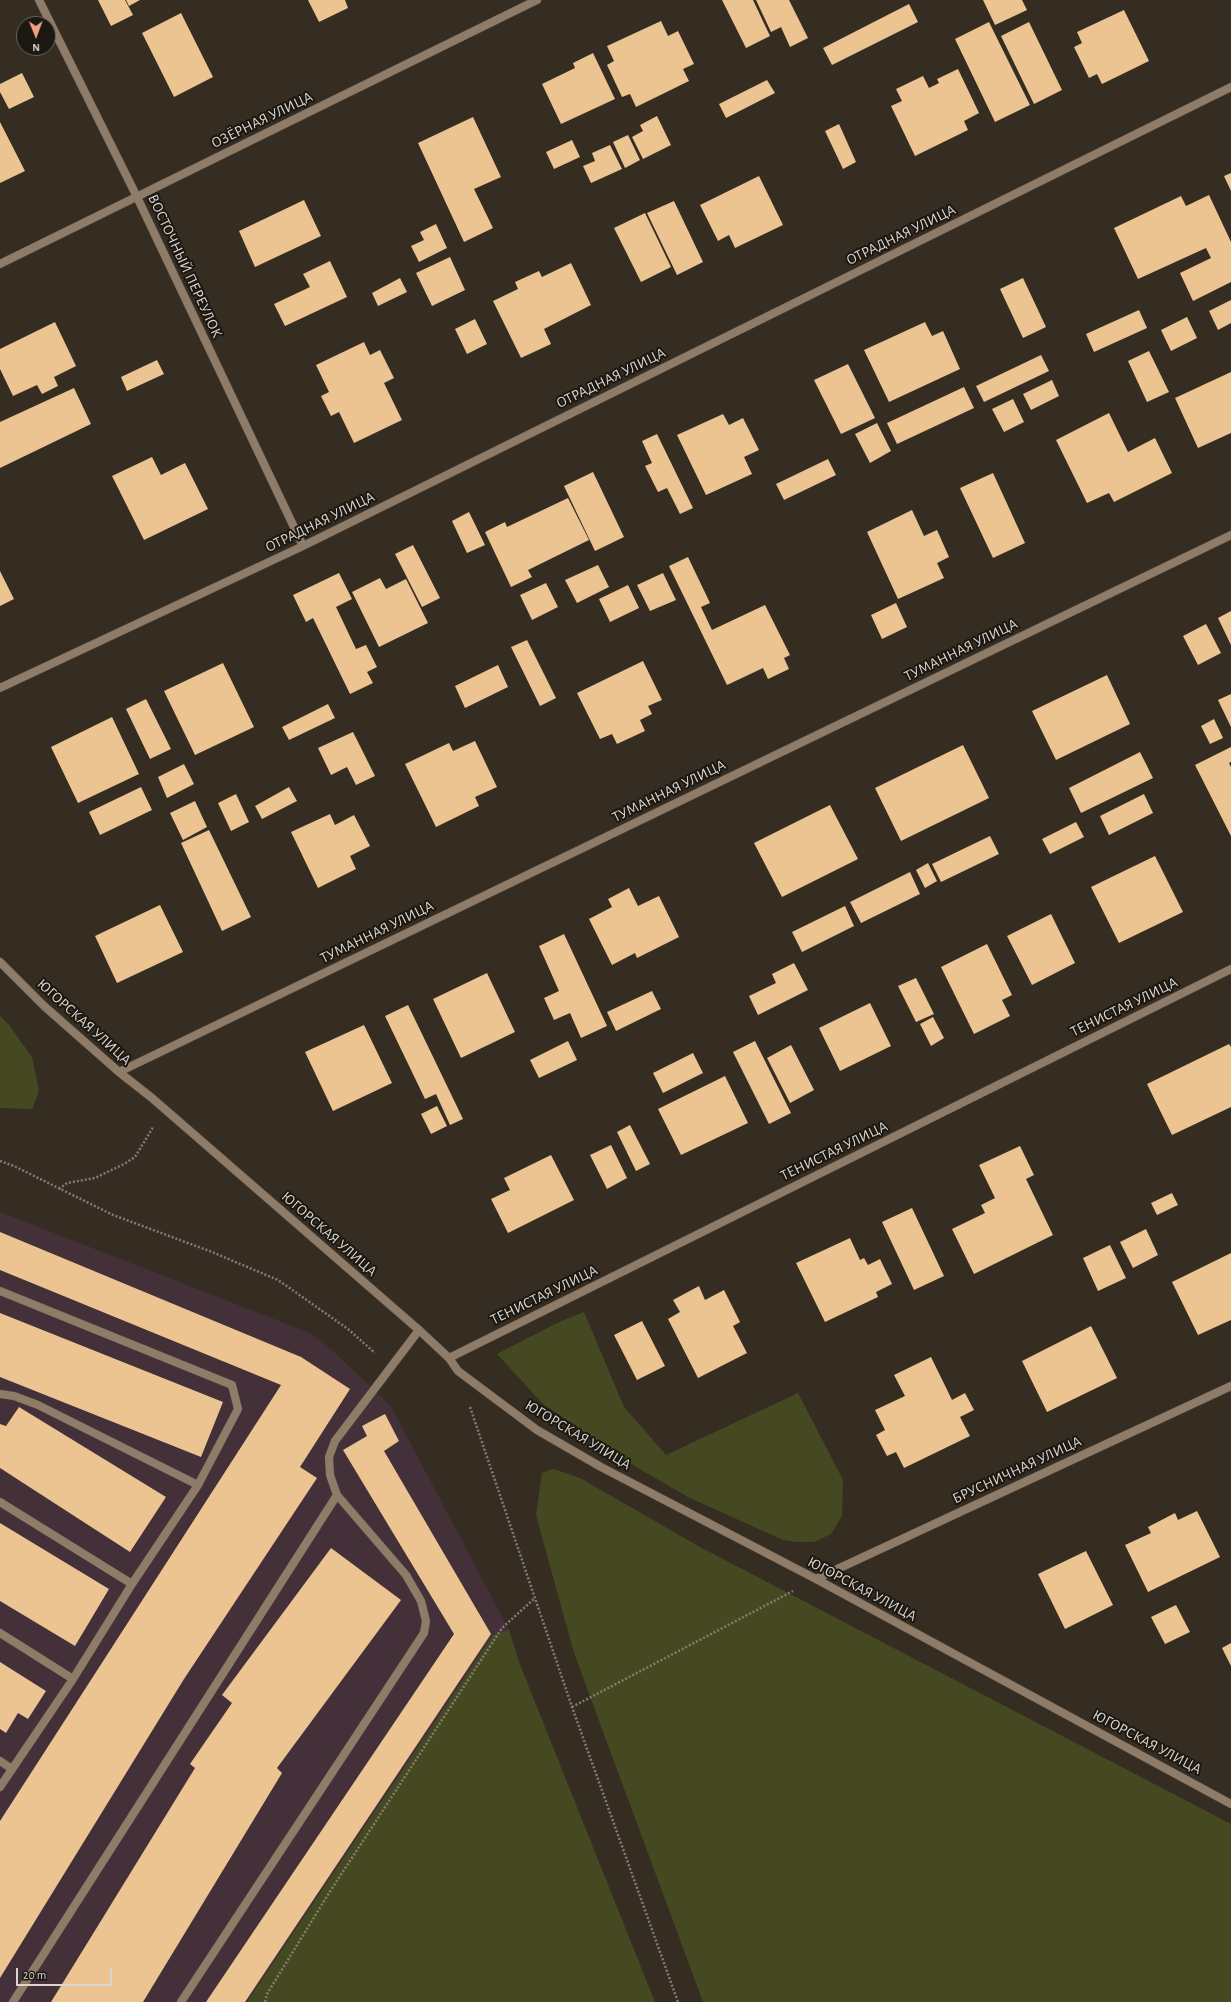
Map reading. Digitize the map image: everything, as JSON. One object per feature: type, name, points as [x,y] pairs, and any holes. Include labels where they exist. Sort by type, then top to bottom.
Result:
[{"type":"street","name":"ВОСТОЧНЫЙ ПЕРЕУЛОК","points":[[39,0],[137,197],[303,546]]},
{"type":"street","name":"ОЗЁРНАЯ УЛИЦА","points":[[0,264],[537,0]]},
{"type":"street","name":"ОТРАДНАЯ УЛИЦА","points":[[0,688],[303,546],[1231,87]]},
{"type":"street","name":"ТУМАННАЯ УЛИЦА","points":[[119,1072],[1231,535]]},
{"type":"street","name":"ЮГОРСКАЯ УЛИЦА","points":[[0,962],[44,1006],[119,1072],[152,1098],[419,1330],[449,1358],[458,1371],[544,1434],[601,1467],[816,1579],[1231,1804]]},
{"type":"street","name":"ТЕНИСТАЯ УЛИЦА","points":[[449,1358],[1231,969]]},
{"type":"street","points":[[0,1291],[232,1386],[238,1409],[198,1485],[132,1584],[73,1679],[0,1787]]},
{"type":"street","points":[[181,2002],[424,1633],[426,1621],[421,1601],[406,1575],[337,1495],[330,1475],[329,1457],[335,1441],[419,1330]]},
{"type":"street","name":"БРУСНИЧНАЯ УЛИЦА","points":[[816,1579],[1231,1386]]},
{"type":"street","points":[[0,1394],[14,1396],[38,1405],[198,1485]]},
{"type":"street","points":[[13,2002],[337,1495]]},
{"type":"street","points":[[0,1502],[132,1584]]},
{"type":"street","points":[[0,1633],[73,1679]]},
{"type":"street","points":[[0,1761],[12,1769]]},
{"type":"path","points":[[59,1189],[67,1183],[95,1178],[135,1157],[152,1129],[152,1098]]},
{"type":"path","points":[[0,1161],[14,1166],[113,1215],[212,1252],[278,1280],[348,1329],[390,1367]]},
{"type":"path","points":[[458,1371],[572,1707],[678,2002]]},
{"type":"path","points":[[572,1707],[816,1579]]},
{"type":"path","points":[[264,2002],[267,1994],[329,1893],[502,1628],[535,1598]]},
{"type":"shaded area","points":[[0,1212],[310,1333],[333,1351],[391,1406],[509,1630],[261,2002],[0,2002]]},
{"type":"green space","points":[[0,1016],[9,1025],[32,1057],[39,1091],[32,1109],[0,1108]]},
{"type":"green space","points":[[584,1312],[624,1407],[666,1455],[798,1393],[843,1480],[842,1516],[831,1534],[814,1542],[783,1540],[690,1498],[636,1467],[543,1404],[497,1354],[557,1323]]},
{"type":"green space","points":[[554,1469],[580,1478],[700,1547],[1231,1824],[1231,2002],[703,2002],[574,1653],[536,1515],[542,1473]]},
{"type":"green space","points":[[509,1630],[519,1662],[655,2002],[247,2002],[493,1635]]},
{"type":"building","points":[[98,0],[125,0],[133,15],[111,26]]},
{"type":"building","points":[[126,0],[140,0],[129,6]]},
{"type":"building","points":[[308,0],[345,0],[348,8],[319,22]]},
{"type":"building","points":[[722,0],[753,0],[770,36],[746,48]]},
{"type":"building","points":[[756,0],[789,0],[808,38],[790,47],[781,27],[771,32]]},
{"type":"building","points":[[983,0],[1022,0],[1027,10],[995,25]]},
{"type":"building","points":[[909,4],[918,22],[832,65],[823,48]]},
{"type":"building","points":[[1124,10],[1149,61],[1102,84],[1097,74],[1089,78],[1074,47],[1082,43],[1077,32]]},
{"type":"building","points":[[181,13],[213,77],[174,97],[142,33]]},
{"type":"building","points":[[661,21],[668,36],[678,31],[694,64],[683,69],[689,81],[636,107],[630,94],[622,97],[607,65],[614,61],[607,46]]},
{"type":"building","points":[[989,22],[1030,105],[995,122],[955,39]]},
{"type":"building","points":[[1029,22],[1062,90],[1034,104],[1001,36]]},
{"type":"building","points":[[593,53],[615,99],[561,124],[542,84],[575,68],[573,63]]},
{"type":"building","points":[[958,69],[979,113],[964,121],[968,130],[915,156],[891,106],[902,101],[896,89],[923,76],[929,88],[939,83],[937,79]]},
{"type":"building","points":[[22,73],[34,97],[9,109],[0,92],[0,84]]},
{"type":"building","points":[[767,80],[775,93],[726,118],[719,104]]},
{"type":"building","points":[[657,116],[671,145],[643,159],[632,137],[643,131],[640,125]]},
{"type":"building","points":[[473,117],[501,177],[474,189],[493,228],[464,242],[418,143]]},
{"type":"building","points":[[0,122],[25,171],[0,183]]},
{"type":"building","points":[[839,124],[856,162],[843,169],[825,131]]},
{"type":"building","points":[[628,135],[640,160],[625,168],[613,142]]},
{"type":"building","points":[[572,140],[580,157],[554,169],[546,152]]},
{"type":"building","points":[[610,145],[622,169],[591,183],[583,166],[595,161],[592,153]]},
{"type":"building","points":[[1231,173],[1231,191],[1224,176]]},
{"type":"building","points":[[759,176],[783,225],[735,248],[729,235],[718,241],[700,205]]},
{"type":"building","points":[[1209,195],[1231,242],[1231,282],[1193,301],[1180,273],[1211,258],[1206,248],[1138,279],[1114,228],[1181,196],[1186,206]]},
{"type":"building","points":[[304,200],[321,236],[255,267],[239,231]]},
{"type":"building","points":[[674,201],[703,262],[677,275],[647,213]]},
{"type":"building","points":[[645,213],[671,267],[641,282],[614,228]]},
{"type":"building","points":[[436,224],[447,248],[419,262],[411,246],[424,240],[420,232]]},
{"type":"building","points":[[450,257],[465,290],[432,306],[416,273]]},
{"type":"building","points":[[330,261],[347,297],[285,326],[274,304],[310,287],[303,274]]},
{"type":"building","points":[[571,263],[591,305],[544,329],[551,344],[521,358],[493,301],[518,289],[515,282],[539,271],[542,277]]},
{"type":"building","points":[[400,278],[407,292],[378,306],[372,293]]},
{"type":"building","points":[[1023,278],[1046,327],[1023,338],[1000,289]]},
{"type":"building","points":[[1231,300],[1231,323],[1218,330],[1209,311]]},
{"type":"building","points":[[1139,310],[1147,328],[1094,352],[1086,334]]},
{"type":"building","points":[[1187,317],[1197,338],[1171,351],[1161,330]]},
{"type":"building","points":[[475,319],[487,344],[467,354],[455,329]]},
{"type":"building","points":[[55,322],[76,366],[54,377],[58,386],[42,394],[37,385],[13,396],[0,369],[0,349]]},
{"type":"building","points":[[925,322],[932,336],[943,331],[960,369],[889,402],[864,350]]},
{"type":"building","points":[[364,342],[370,355],[380,350],[394,378],[384,383],[402,420],[354,443],[339,412],[331,416],[321,396],[329,392],[316,365]]},
{"type":"building","points":[[1149,351],[1169,392],[1147,402],[1128,361]]},
{"type":"building","points":[[1041,355],[1049,371],[984,402],[976,386]]},
{"type":"building","points":[[157,360],[164,374],[127,391],[121,377]]},
{"type":"building","points":[[848,364],[875,418],[841,434],[814,380]]},
{"type":"building","points":[[1231,372],[1231,433],[1198,448],[1175,398]]},
{"type":"building","points":[[1052,380],[1059,396],[1031,410],[1023,394]]},
{"type":"building","points":[[964,387],[974,408],[897,444],[887,423]]},
{"type":"building","points":[[74,388],[91,424],[0,468],[0,422]]},
{"type":"building","points":[[1013,399],[1024,422],[1004,432],[992,409]]},
{"type":"building","points":[[1109,413],[1128,452],[1155,438],[1172,473],[1114,502],[1109,493],[1087,503],[1056,440]]},
{"type":"building","points":[[723,414],[729,425],[743,418],[759,450],[744,457],[752,474],[706,495],[677,435]]},
{"type":"building","points":[[877,423],[891,451],[870,463],[855,434]]},
{"type":"building","points":[[657,434],[693,508],[680,514],[667,488],[658,492],[645,466],[652,463],[642,441]]},
{"type":"building","points":[[152,457],[161,475],[185,463],[208,509],[144,540],[112,476]]},
{"type":"building","points":[[828,459],[836,475],[784,500],[776,484]]},
{"type":"building","points":[[593,472],[624,537],[595,551],[564,486]]},
{"type":"building","points":[[993,473],[1025,543],[993,558],[960,488]]},
{"type":"building","points":[[568,498],[589,540],[528,570],[532,577],[511,587],[485,532],[505,522],[507,527]]},
{"type":"building","points":[[912,510],[924,536],[937,530],[949,557],[937,563],[944,578],[898,599],[867,532]]},
{"type":"building","points":[[469,512],[485,545],[467,553],[452,521]]},
{"type":"building","points":[[413,545],[440,598],[422,607],[395,554]]},
{"type":"building","points":[[688,557],[710,603],[701,607],[712,630],[765,605],[790,655],[784,658],[789,669],[768,679],[763,668],[727,685],[669,566]]},
{"type":"building","points":[[598,565],[609,587],[577,603],[565,580]]},
{"type":"building","points":[[0,571],[14,599],[0,606]]},
{"type":"building","points":[[339,573],[352,599],[336,607],[356,649],[366,645],[377,667],[367,672],[373,683],[350,694],[313,618],[306,622],[293,595]]},
{"type":"building","points":[[663,573],[676,600],[650,611],[637,585]]},
{"type":"building","points":[[380,578],[386,589],[406,579],[428,623],[379,647],[352,592]]},
{"type":"building","points":[[546,583],[558,607],[532,620],[520,595]]},
{"type":"building","points":[[628,585],[639,608],[610,622],[599,599]]},
{"type":"building","points":[[896,603],[907,627],[882,639],[871,615]]},
{"type":"building","points":[[1231,611],[1231,645],[1218,618]]},
{"type":"building","points":[[1206,624],[1221,653],[1198,665],[1183,636]]},
{"type":"building","points":[[527,640],[556,698],[540,706],[511,647]]},
{"type":"building","points":[[643,661],[662,700],[648,706],[652,714],[640,720],[645,731],[617,744],[612,734],[600,739],[577,693]]},
{"type":"building","points":[[223,663],[254,727],[195,755],[164,691]]},
{"type":"building","points":[[498,665],[508,687],[465,708],[455,686]]},
{"type":"building","points":[[1107,675],[1130,724],[1056,760],[1032,711]]},
{"type":"building","points":[[1231,694],[1231,727],[1218,700]]},
{"type":"building","points":[[146,699],[171,749],[150,759],[126,709]]},
{"type":"building","points":[[328,704],[335,718],[289,740],[282,727]]},
{"type":"building","points":[[112,717],[139,774],[78,803],[51,747]]},
{"type":"building","points":[[1214,719],[1223,738],[1210,744],[1201,726]]},
{"type":"building","points":[[353,732],[375,776],[356,785],[347,767],[331,775],[318,748]]},
{"type":"building","points":[[475,741],[497,787],[475,797],[479,806],[436,827],[405,764],[449,743],[453,751]]},
{"type":"building","points":[[963,745],[989,798],[901,841],[875,788]]},
{"type":"building","points":[[1231,747],[1231,762],[1229,763],[1231,767],[1231,836],[1195,765]]},
{"type":"building","points":[[1140,752],[1153,778],[1081,813],[1069,788]]},
{"type":"building","points":[[184,764],[194,784],[167,798],[158,777]]},
{"type":"building","points":[[141,787],[152,810],[100,835],[89,812]]},
{"type":"building","points":[[289,787],[297,801],[262,819],[255,806]]},
{"type":"building","points":[[236,794],[249,822],[231,831],[218,803]]},
{"type":"building","points":[[1144,794],[1153,813],[1109,835],[1100,816]]},
{"type":"building","points":[[195,801],[207,827],[183,840],[170,813]]},
{"type":"building","points":[[830,805],[858,859],[782,897],[754,843]]},
{"type":"building","points":[[330,814],[335,825],[354,815],[370,846],[350,856],[356,869],[318,888],[291,832]]},
{"type":"building","points":[[1076,822],[1084,837],[1050,854],[1042,839]]},
{"type":"building","points":[[209,830],[251,917],[222,931],[181,843]]},
{"type":"building","points":[[990,836],[999,854],[941,882],[932,864]]},
{"type":"building","points":[[1155,856],[1183,912],[1119,943],[1091,887]]},
{"type":"building","points":[[928,863],[937,881],[925,888],[916,870]]},
{"type":"building","points":[[910,872],[920,894],[861,923],[850,902]]},
{"type":"building","points":[[629,888],[638,906],[659,896],[679,937],[637,958],[635,953],[612,965],[589,919],[612,907],[608,899]]},
{"type":"building","points":[[160,905],[183,952],[117,983],[95,936]]},
{"type":"building","points":[[845,906],[854,926],[802,952],[792,932]]},
{"type":"building","points":[[1051,914],[1075,963],[1032,985],[1007,936]]},
{"type":"building","points":[[564,934],[607,1026],[581,1038],[570,1013],[554,1020],[544,998],[559,991],[539,946]]},
{"type":"building","points":[[987,944],[1012,995],[1002,1000],[1010,1016],[974,1034],[941,967]]},
{"type":"building","points":[[794,963],[808,990],[758,1015],[749,996],[776,983],[772,974]]},
{"type":"building","points":[[487,973],[515,1032],[461,1058],[433,999]]},
{"type":"building","points":[[916,978],[934,1014],[916,1022],[898,986]]},
{"type":"building","points":[[652,991],[661,1009],[616,1031],[607,1012]]},
{"type":"building","points":[[870,1003],[891,1046],[840,1071],[819,1028]]},
{"type":"building","points":[[408,1005],[463,1119],[450,1125],[436,1094],[425,1099],[385,1016]]},
{"type":"building","points":[[933,1017],[944,1038],[931,1046],[920,1024]]},
{"type":"building","points":[[364,1025],[392,1083],[333,1111],[305,1052]]},
{"type":"building","points":[[568,1041],[577,1060],[539,1078],[530,1060]]},
{"type":"building","points":[[755,1041],[791,1113],[769,1124],[733,1052]]},
{"type":"building","points":[[1229,1044],[1231,1047],[1231,1107],[1172,1135],[1147,1084]]},
{"type":"building","points":[[791,1045],[814,1090],[790,1103],[767,1058]]},
{"type":"building","points":[[693,1053],[703,1073],[663,1093],[653,1073]]},
{"type":"building","points":[[725,1076],[748,1123],[681,1155],[658,1109]]},
{"type":"building","points":[[437,1106],[447,1126],[431,1134],[421,1114]]},
{"type":"building","points":[[630,1125],[650,1164],[636,1171],[617,1132]]},
{"type":"building","points":[[611,1145],[627,1178],[607,1189],[590,1155]]},
{"type":"building","points":[[1020,1146],[1034,1175],[1026,1179],[1053,1235],[974,1274],[952,1229],[985,1213],[981,1205],[995,1198],[979,1165]]},
{"type":"building","points":[[551,1155],[574,1200],[508,1233],[491,1199],[510,1190],[504,1178]]},
{"type":"building","points":[[1172,1193],[1178,1205],[1157,1215],[1151,1203]]},
{"type":"building","points":[[912,1208],[944,1276],[914,1290],[882,1222]]},
{"type":"building","points":[[1146,1229],[1158,1255],[1133,1268],[1120,1242]]},
{"type":"building","points":[[0,1232],[301,1357],[350,1389],[300,1467],[317,1478],[184,1679],[0,1978],[0,1821],[281,1385],[0,1270]]},
{"type":"building","points":[[850,1238],[860,1260],[864,1258],[868,1265],[880,1259],[892,1284],[876,1292],[878,1297],[825,1322],[796,1263]]},
{"type":"building","points":[[1110,1245],[1126,1278],[1098,1291],[1083,1258]]},
{"type":"building","points":[[1231,1253],[1231,1320],[1198,1335],[1172,1282]]},
{"type":"building","points":[[699,1286],[705,1300],[724,1290],[740,1322],[733,1326],[747,1353],[698,1378],[668,1319],[680,1312],[673,1300]]},
{"type":"building","points":[[0,1313],[223,1402],[201,1457],[0,1377]]},
{"type":"building","points":[[642,1321],[665,1366],[637,1380],[614,1335]]},
{"type":"building","points":[[1091,1326],[1117,1378],[1047,1412],[1022,1361]]},
{"type":"building","points":[[931,1357],[952,1400],[965,1393],[974,1410],[960,1417],[970,1436],[904,1468],[896,1452],[887,1456],[876,1435],[885,1430],[875,1410],[905,1396],[894,1375]]},
{"type":"building","points":[[19,1407],[166,1497],[130,1552],[0,1468],[0,1424],[6,1426]]},
{"type":"building","points":[[385,1414],[399,1441],[384,1451],[491,1634],[245,2002],[206,2002],[454,1634],[343,1450],[367,1436],[362,1426]]},
{"type":"building","points":[[1197,1511],[1220,1557],[1148,1592],[1125,1545],[1151,1533],[1148,1527],[1175,1513],[1178,1520]]},
{"type":"building","points":[[0,1523],[109,1589],[75,1646],[0,1601]]},
{"type":"building","points":[[331,1548],[401,1600],[277,1768],[282,1773],[143,2002],[51,2002],[195,1768],[190,1764],[232,1703],[222,1695]]},
{"type":"building","points":[[1086,1551],[1113,1605],[1065,1629],[1038,1574]]},
{"type":"building","points":[[1176,1605],[1190,1632],[1165,1644],[1151,1617]]},
{"type":"building","points":[[1231,1643],[1231,1666],[1222,1648]]},
{"type":"building","points":[[0,1662],[46,1691],[28,1719],[18,1713],[6,1733],[0,1729]]}]
